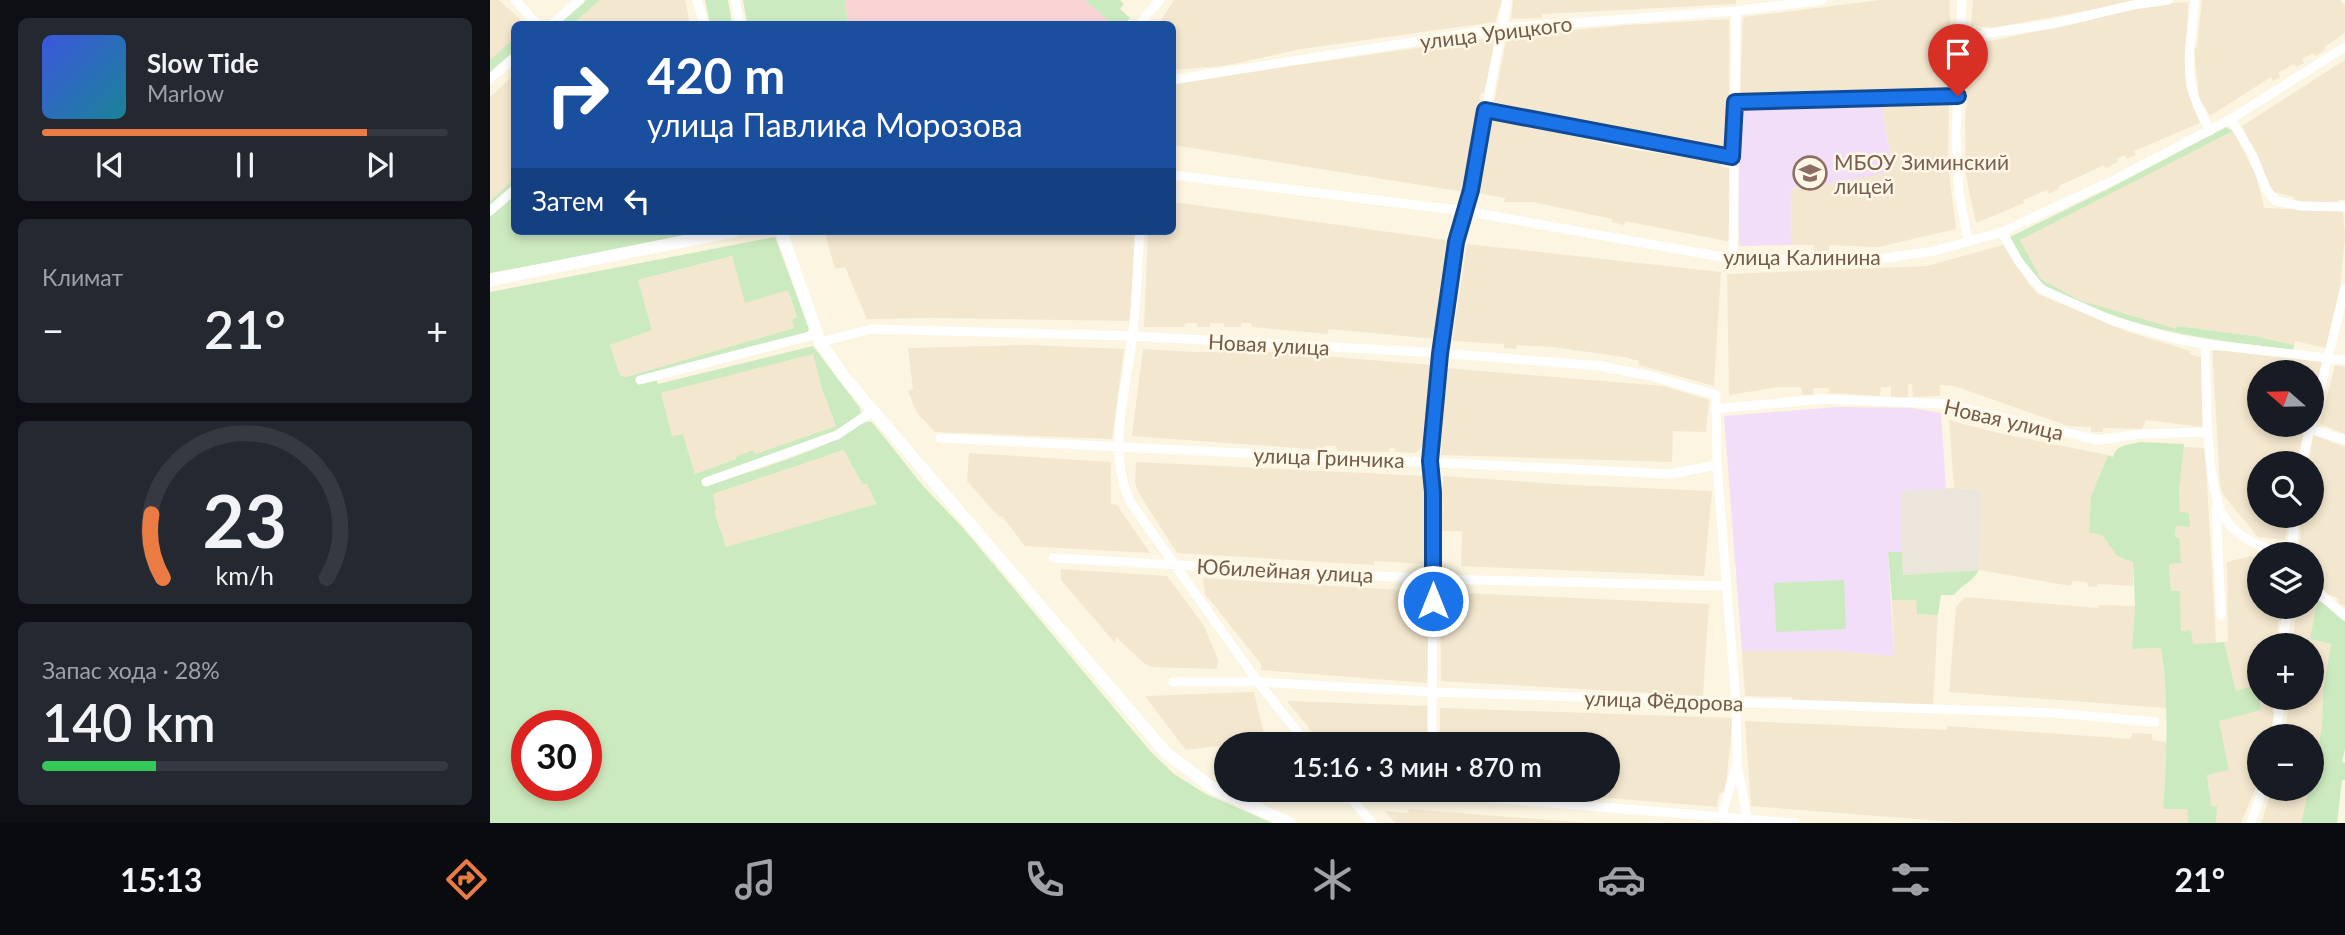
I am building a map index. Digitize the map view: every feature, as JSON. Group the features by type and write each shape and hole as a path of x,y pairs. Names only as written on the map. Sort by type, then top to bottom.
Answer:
{"street":[{"path":"515,0 534,21"},
{"path":"556,21 580,0"},
{"path":"697,0 703,21"},
{"path":"736,0 740,21"},
{"path":"1143,21 1160,0"},
{"path":"1432,732 1434,579 1430,461 1440,354 1456,242 1465,211 1507,0"},
{"name":"улица Урицкого","path":"1176,79 1502,28 1822,0"},
{"path":"1962,0 1956,135 1959,192 1968,241"},
{"path":"1962,37 2052,24 2133,5 2168,0"},
{"path":"2195,0 2191,82 2195,99 2210,131"},
{"path":"1733,259 1732,157 1740,7"},
{"name":"улица Калинина","path":"1176,175 1465,211 1733,259 1879,259 1934,251 2002,232 2114,180 2210,131 2345,47"},
{"path":"490,79 511,61"},
{"path":"1735,102 1958,96"},
{"path":"1485,110 1732,157"},
{"path":"2231,119 2252,154 2271,197 2281,203 2301,206 2345,207"},
{"path":"490,211 511,193"},
{"path":"2002,232 2019,262 2041,289 2113,321 2172,338 2205,344 2345,360"},
{"path":"490,280 715,235"},
{"path":"782,235 818,338 873,411 1166,753 1213,788 1289,823"},
{"path":"1140,235 1133,336 1118,448 1124,489 1173,563 1258,682 1298,732"},
{"path":"2324,378 2345,289"},
{"name":"Новая улица","path":"640,380 818,338 871,329 1133,336 1600,366 1651,376 1716,395 1715,409 1822,399 1944,404 2098,440 2140,434 2208,432"},
{"path":"2205,344 2208,432 2216,499 2221,615"},
{"path":"1715,409 1736,703 1737,764 1748,822"},
{"path":"706,482 836,435 873,411"},
{"path":"2324,431 2345,440"},
{"name":"улица Гринчика","path":"940,438 1669,474 1717,466"},
{"path":"2216,499 2225,520 2255,542"},
{"name":"Юбилейная улица","path":"1053,558 1434,579 1727,586"},
{"path":"2324,598 2345,616"},
{"name":"улица Фёдорова","path":"1173,682 1258,682 1432,692 2055,713 2155,722"},
{"path":"1721,818 1737,764"},
{"path":"2251,823 2259,801"},
{"path":"1354,802 1372,823"},
{"path":"1550,802 1748,822 1794,823"}],"shaded area":[{"path":"490,0 499,0 522,21 511,21 511,41 490,60"},
{"path":"600,0 685,0 689,21 576,21"},
{"path":"845,0 1084,0 1110,21 848,21"},
{"path":"1174,0 1502,0 1495,22 1301,49 1224,66 1176,70 1176,21 1161,21"},
{"path":"1513,0 1736,0 1736,4 1542,14 1542,18 1511,19"},
{"path":"1880,0 1950,0 1950,87 1868,94 1740,97 1743,17"},
{"path":"1973,0 2145,0 1992,28 1971,25"},
{"path":"2202,0 2340,0 2345,6 2345,33 2316,56 2313,53 2302,59 2304,63 2296,67 2294,64 2278,73 2280,77 2273,81 2271,77 2210,116 2199,98 2194,48 2197,47"},
{"path":"2188,2 2186,86 2200,123 2134,151 2135,155 2127,159 2125,155 2106,168 2104,165 2059,186 2059,189 2049,194 2047,190 1976,223 1966,176 1965,125 1970,45 2073,24 2152,4"},
{"path":"1729,19 1729,151 1494,102 1507,36"},
{"path":"1494,39 1484,93 1481,93 1480,100 1483,100 1481,109 1478,109 1476,135 1464,192 1176,145 1176,82"},
{"path":"2345,60 2345,200 2338,200 2338,203 2294,202 2294,197 2273,192 2242,126"},
{"path":"511,78 511,182 490,201 490,97"},
{"path":"1949,101 1948,167 1956,229 1878,247 1829,245 1829,251 1814,251 1814,245 1792,245 1791,188 1838,183 1893,170 1881,102"},
{"name":"МБОУ Зиминский лицей","path":"1881,102 1893,171 1837,183 1791,188 1792,245 1739,246 1738,113 1746,105"},
{"path":"1493,118 1624,148 1721,163 1721,167 1729,168 1731,242 1625,221 1624,225 1612,222 1612,219 1533,202 1504,202 1505,198 1477,193"},
{"path":"2233,131 2256,175 2264,208 2343,211 2345,237 2341,282 2326,348 2295,341 2294,345 2254,336 2177,326 2176,330 2079,300 2041,279 2019,239"},
{"path":"1176,202 1446,240 1435,339 1329,329 1327,334 1252,327 1251,323 1241,323 1241,327 1224,327 1224,323 1210,323 1210,327 1197,327 1197,323 1185,323 1184,327 1144,327 1148,235 1176,235"},
{"path":"825,235 1135,235 1130,321 867,319 845,267 835,269"},
{"path":"1467,244 1721,272 1714,386 1639,365 1639,361 1624,357 1553,347 1517,345 1516,349 1504,348 1504,344 1452,341"},
{"path":"2003,245 2038,294 2126,331 2190,351 2190,354 2203,358 2202,427 2146,420 2142,429 2103,428 2103,432 2091,432 2091,427 2068,426 1954,386 1940,385 1940,396 1913,397 1912,384 1908,384 1908,397 1891,397 1891,387 1881,387 1880,396 1829,393 1829,388 1814,388 1813,395 1802,395 1801,387 1778,387 1729,395 1727,274 1927,266"},
{"path":"733,256 788,290 797,318 794,328 626,377 620,375 610,345 652,330 638,280"},
{"path":"1031,345 1124,349 1112,439 935,432 917,413 908,391 913,389 908,348"},
{"path":"2212,346 2308,360 2247,360 2247,438 2302,438 2300,451 2247,451 2247,524 2224,496 2220,486"},
{"path":"1143,349 1272,352 1432,365 1430,426 1425,443 1416,453 1395,452 1395,448 1390,448 1389,452 1337,451 1336,446 1324,446 1324,450 1132,436"},
{"path":"813,353 822,389 836,426 754,454 753,451 695,474 683,434 672,437 661,393"},
{"path":"2335,365 2345,367 2345,434 2324,426 2324,408"},
{"path":"1446,368 1663,386 1709,400 1706,432 1673,431 1672,462 1441,455"},
{"path":"1838,407 1912,408 1941,413 1946,489 1901,491 1902,552 1888,553 1894,656 1834,651 1742,651 1724,416"},
{"path":"1949,420 2108,455 2091,496 2089,533 2102,535 2117,556 2133,562 2133,586 2098,584 2097,587 2088,586 2087,582 2072,581 2071,586 1979,570 1982,490 1954,488"},
{"path":"2313,438 2321,438 2345,447 2345,606 2324,590 2324,542 2299,542 2301,528 2324,528 2324,451 2311,451"},
{"path":"2183,447 2205,448 2216,642 2193,645 2181,631 2180,592 2171,591 2169,564 2180,563 2175,538 2176,526 2189,527 2180,513"},
{"path":"845,450 862,484 867,484 876,504 726,547 714,511 712,494"},
{"path":"969,453 1111,462 1111,504 1117,505 1150,553 1025,546 1002,516 999,517 967,481"},
{"path":"1136,462 1427,476 1425,564 1374,561 1374,565 1177,553 1138,492 1135,482"},
{"path":"1443,476 1712,491 1704,576 1461,566 1462,531 1442,531"},
{"path":"1954,488 1982,490 1979,570 1902,575 1900,491"},
{"path":"2251,528 2287,528 2285,540 2258,537"},
{"path":"2247,557 2247,619 2283,620 2278,621 2278,633 2247,633 2247,688 2236,691 2224,642 2228,641 2227,562"},
{"path":"1061,569 1167,576 1204,626 1218,660 1217,669 1153,667 1145,664 1116,637 1115,643 1061,580"},
{"path":"1203,578 1432,592 1427,683 1261,670 1261,664 1205,594"},
{"path":"1440,592 1709,604 1703,696 1441,681"},
{"path":"1965,597 2098,608 2099,605 2135,606 2132,649 2161,648 2167,708 1949,692 1956,607"},
{"path":"1892,600 1917,600 1917,614 1938,615 1933,705 1745,696 1742,651 1834,651 1894,656"},
{"path":"2295,619 2314,619 2311,633 2294,633"},
{"path":"2324,642 2331,644 2324,685"},
{"path":"1254,692 1264,732 1214,732 1214,746 1186,750 1145,696"},
{"path":"1287,701 1428,706 1429,732 1312,732"},
{"path":"1440,708 1733,718 1725,792 1719,793 1717,807 1620,799 1620,732 1440,732"},
{"path":"2261,710 2273,710 2275,713 2274,724 2247,724 2247,801 2250,801 2241,823 2216,823 2216,806 2211,807 2207,775 2228,770 2218,721"},
{"path":"2288,710 2322,710 2322,724 2286,724"},
{"path":"1745,721 1947,730 1947,726 2131,739 2132,733 2152,734 2152,740 2167,742 2163,809 2187,809 2188,823 1967,823 1751,806"},
{"path":"2268,801 2306,801 2301,823 2261,823"},
{"path":"1409,809 1587,823 1395,823 1385,811 1408,813"}],"green space":[{"path":"586,0 600,0 576,21 561,21"},
{"path":"705,0 728,0 732,21 709,21"},
{"path":"743,0 845,0 848,21 746,21"},
{"path":"1084,0 1120,0 1124,4 1120,9 1130,18 1128,21 1109,21"},
{"path":"511,41 511,54 490,72 490,60"},
{"path":"2226,127 2233,131 2020,240 2041,279 2079,300 2176,329 2177,326 2254,336 2294,345 2293,350 2211,339 2130,321 2058,293 2031,273 2010,237"},
{"path":"511,182 511,235 694,235 490,273 490,201"},
{"path":"775,237 809,328 807,333 655,377 658,384 813,346 861,413 833,434 702,481 704,486 798,455 828,443 861,424 872,422 923,486 963,528 1150,751 1174,774 1214,798 1214,802 1224,802 1272,823 490,823 490,292","holes":["732,256 745,303 788,290 797,317 792,320 794,328 626,377 620,375 610,345 652,330 638,280","813,354 836,426 755,454 753,450 695,474 683,434 672,436 661,393","844,450 862,484 867,484 876,504 726,547 714,511 713,494"]},
{"path":"2140,442 2184,444 2179,490 2180,512 2189,513 2190,527 2176,526 2175,537 2179,538 2181,563 2169,564 2171,591 2180,591 2181,631 2191,630 2193,644 2224,642 2236,691 2247,688 2247,710 2261,710 2219,721 2229,770 2207,775 2211,806 2217,806 2216,823 2188,823 2187,809 2163,809 2166,728 2161,648 2132,649 2135,606 2133,562 2117,556 2102,535 2089,533 2091,496 2108,455 2113,457 2120,447"},
{"path":"1888,552 1902,552 1903,575 1979,570 1954,595 1941,595 1938,615 1917,614 1916,600 1892,600"},
{"path":"1844,580 1846,629 1776,632 1774,583"},
{"path":"2324,604 2345,621 2345,749 2342,762 2345,763 2345,780 2342,780 2337,823 2301,823 2306,801 2324,801 2322,710 2331,644 2324,642 2324,633 2311,633 2314,619 2324,619"}],"place":[{"name":"МБОУ Зиминский лицей","path":"1810,173"}],"route":[{"path":"1433,601 1433,492 1430,461 1440,354 1456,242 1471,190 1485,110 1732,157 1735,102 1958,96"}]}
